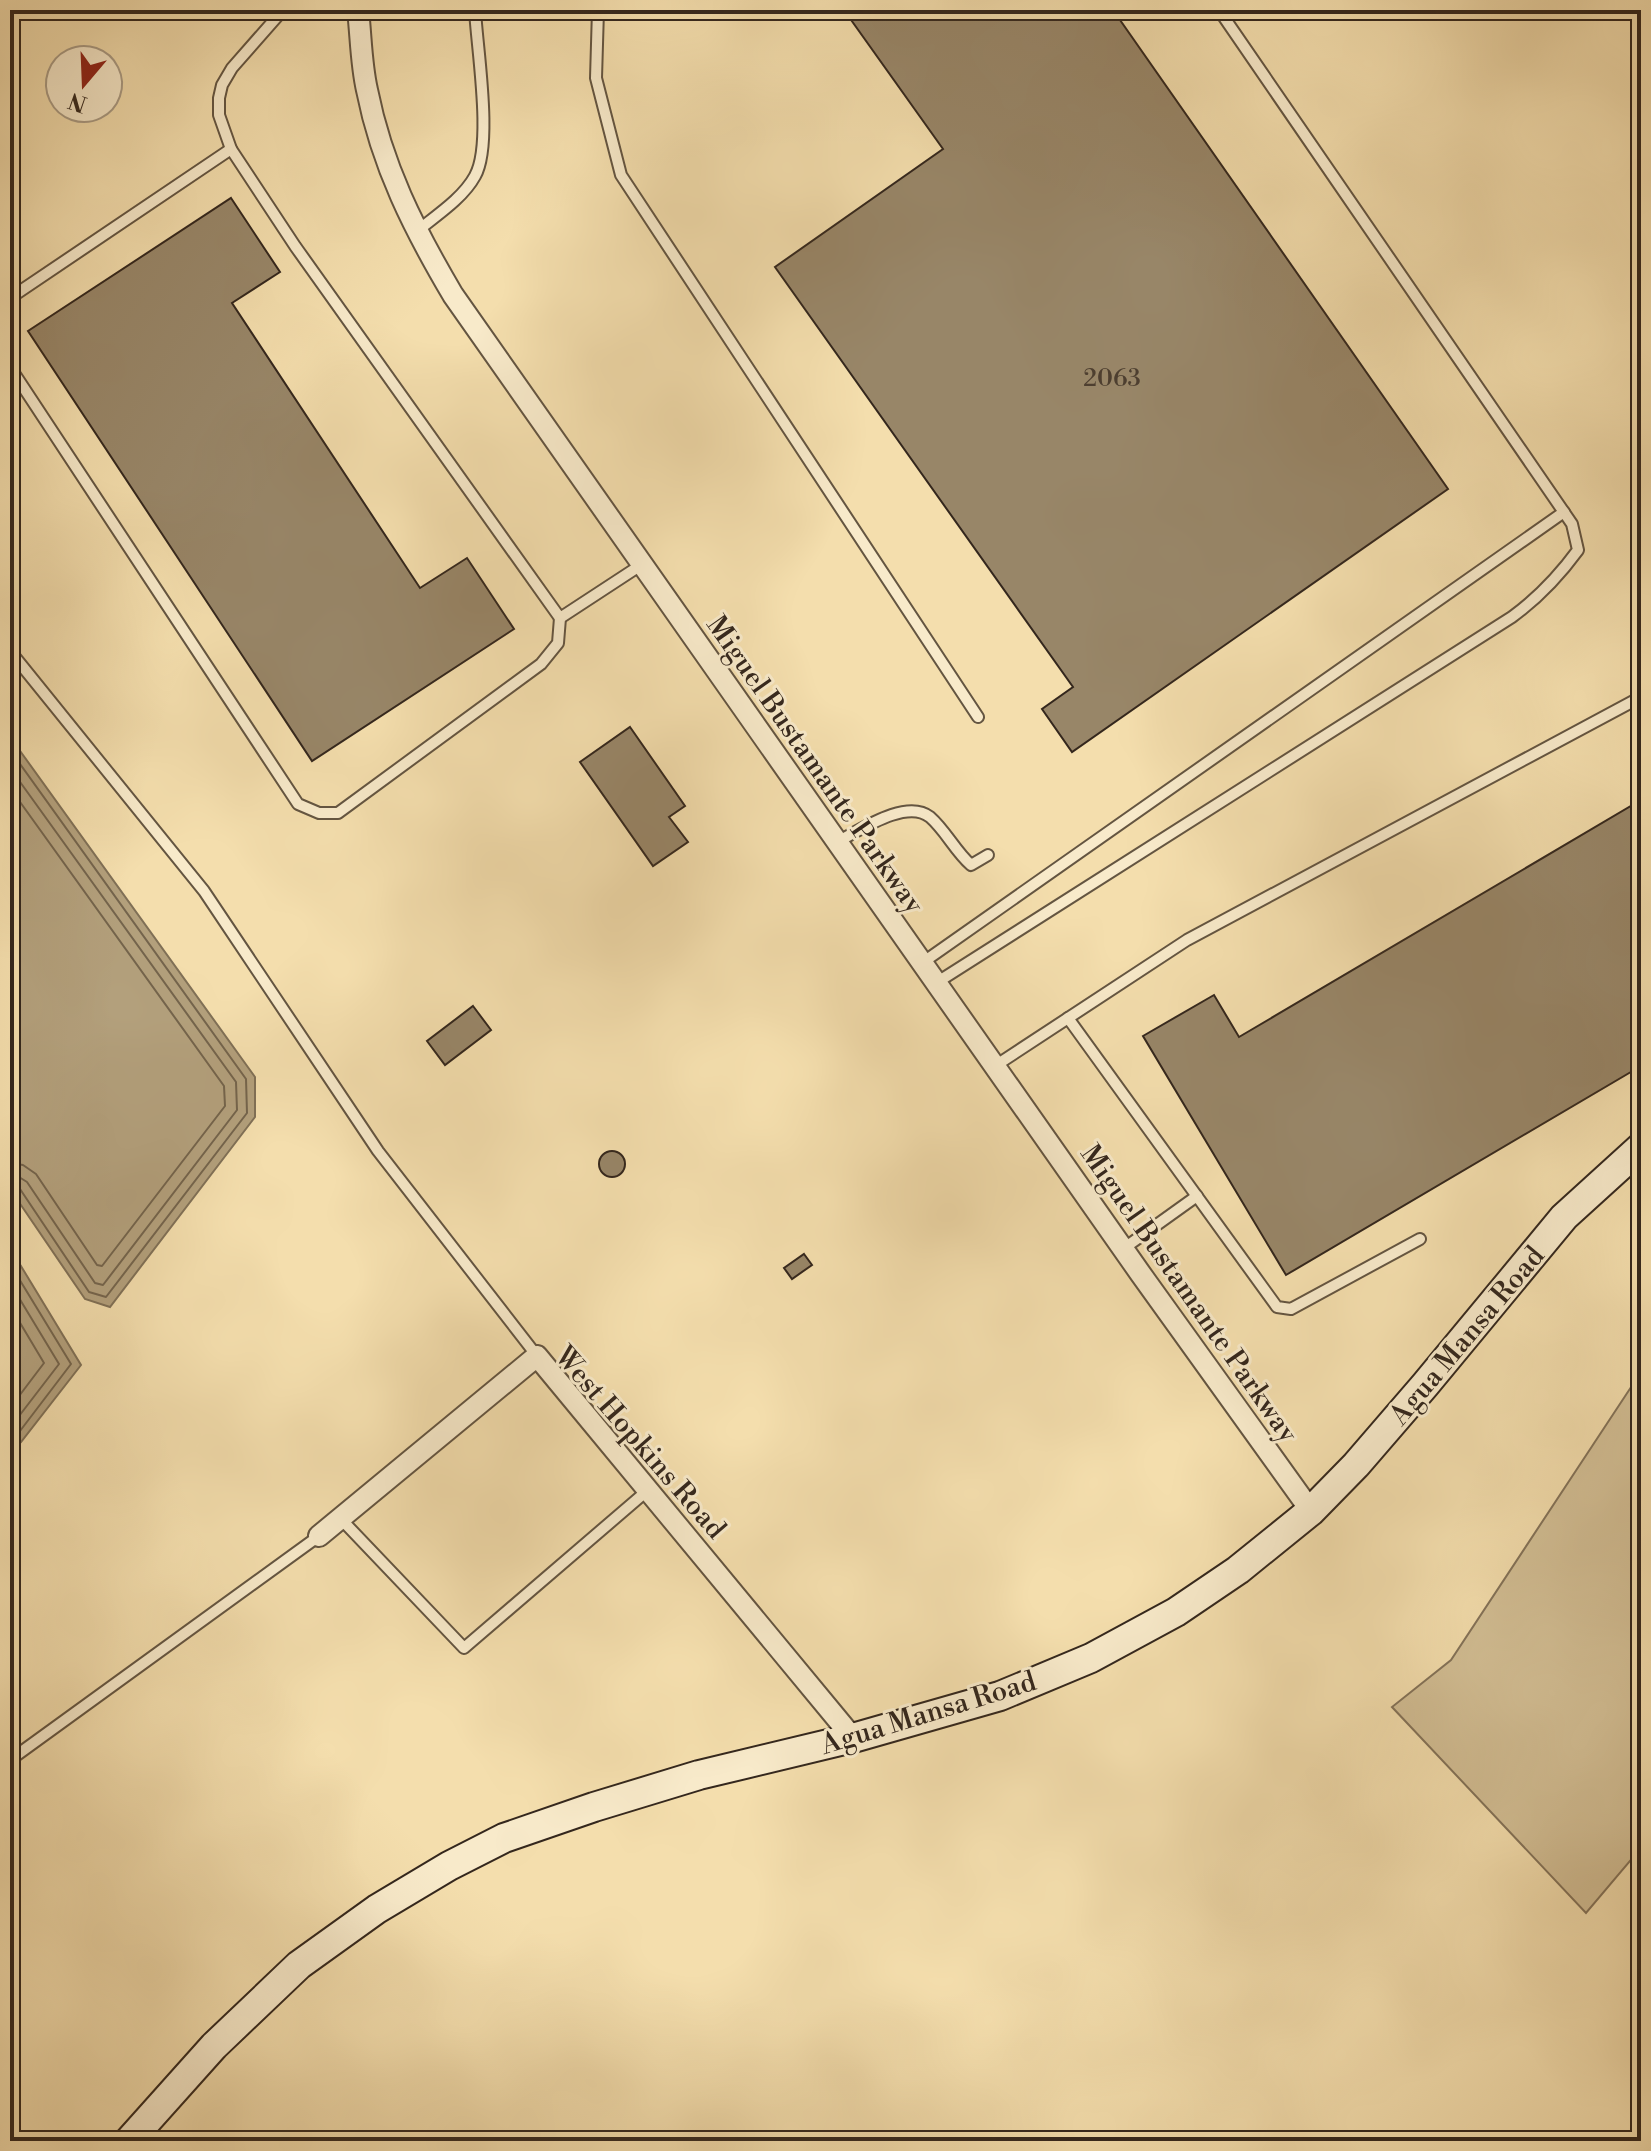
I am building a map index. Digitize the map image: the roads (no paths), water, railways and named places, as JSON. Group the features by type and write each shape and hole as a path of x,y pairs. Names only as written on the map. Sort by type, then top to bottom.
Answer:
{"main road":[{"name":"Agua Mansa Road","path":"129,2141 214,2046 299,1965 389,1901 504,1838 699,1775 853,1738 1000,1696 1091,1658 1176,1612 1238,1570 1311,1511 1415,1397 1564,1217 1641,1147"}],"street":[{"name":"Miguel Bustamante Parkway","path":"358,10 366,89 388,167 416,233 461,308 1311,1511"},
{"name":"West Hopkins Road","path":"319,1536 537,1356 853,1738"}],"lane":[{"path":"10,367 298,804 319,813 338,813 541,664 558,643 560,618 295,246 231,149 219,115 222,85 232,68 283,10"},
{"path":"416,233 453,202 475,176 480,161 484,136 475,10"},
{"path":"598,10 596,78 621,175 978,717"},
{"path":"936,983 1499,626 1534,601 1578,550 1572,524 1219,10"},
{"path":"10,298 231,149"},
{"path":"922,963 1564,512"},
{"path":"560,618 641,565"},
{"path":"10,651 204,891 378,1151 537,1356"},
{"path":"995,1066 1187,940 1641,697"},
{"path":"837,842 889,816 913,810 928,815 971,865 988,855"},
{"path":"1068,1018 1277,1307 1291,1309 1420,1239"},
{"path":"1123,1249 1197,1196"},
{"path":"340,1518 464,1648 648,1490"},
{"path":"10,1760 319,1536"}],"water":[{"path":"10,737 255,1077 255,1117 110,1307 85,1299 10,1189"},
{"path":"10,1248 81,1365 21,1442 10,1438"},
{"path":"10,1862 19,1954 10,2009"}]}
